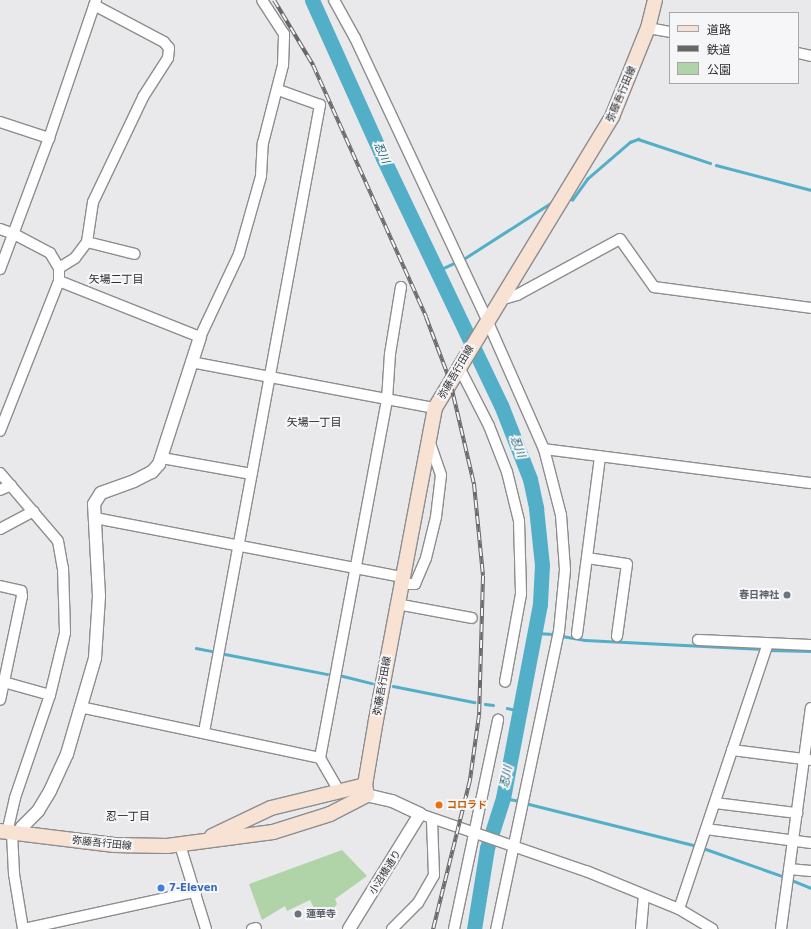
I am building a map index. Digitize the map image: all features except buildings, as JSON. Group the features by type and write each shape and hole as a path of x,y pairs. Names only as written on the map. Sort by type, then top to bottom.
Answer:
{"main road":[{"name":"弥藤吾行田線","path":"10,833 139,847 180,845 204,840 273,832 330,814 366,790 401,580 435,408 460,364 573,184 612,117 648,28 655,0"},
{"name":"弥藤吾行田線","path":"204,840 262,811 339,791 366,790"}],"street":[{"path":"10,833 22,827 38,811 50,791 67,754 95,658 98,629 94,504 101,493 119,488 152,472 162,458 200,337 240,254 250,210 261,176 263,143 278,90 283,65 284,34 262,0"},
{"path":"334,0 355,38 544,449 560,515 565,586 560,631 496,929"},
{"path":"0,269 49,138 95,3 164,42 169,48 168,58 143,97 93,202 87,242 75,258 59,268"},
{"path":"648,28 669,32"},
{"path":"799,53 811,56"},
{"path":"204,732 320,105 278,90"},
{"path":"0,122 49,138"},
{"path":"0,229 14,234 50,253 59,268 59,281 0,431"},
{"path":"500,300 517,295 620,239 654,287 811,308"},
{"path":"87,242 135,254"},
{"path":"59,281 200,337"},
{"path":"339,791 320,758 387,400 390,354 401,287"},
{"path":"191,362 435,408"},
{"path":"460,364 489,426 507,472 519,521 521,594 506,682"},
{"path":"95,518 356,568 416,584 426,558 436,517 441,475 429,440"},
{"path":"544,449 811,483"},
{"path":"577,634 600,456"},
{"path":"162,458 252,474"},
{"path":"0,473 34,511 58,541 63,568 65,633 50,695 15,798 10,833 14,874 24,929 193,892"},
{"path":"0,490 11,485"},
{"path":"0,529 34,511"},
{"path":"587,558 627,564 617,636"},
{"path":"0,586 21,592 22,596 2,682 0,700"},
{"path":"397,604 472,618"},
{"path":"698,640 811,645"},
{"path":"679,909 768,643"},
{"path":"2,682 50,695"},
{"path":"80,707 204,732 320,758"},
{"path":"781,929 797,813 808,759 811,708"},
{"path":"454,929 498,720"},
{"path":"732,750 808,759"},
{"path":"366,790 432,820 586,871 644,896 679,909 712,929"},
{"path":"715,803 797,813"},
{"name":"小沼橋通り","path":"349,929 420,814"},
{"path":"392,929 415,908 434,875 432,820"},
{"path":"706,829 811,843"},
{"path":"180,845 193,892 206,929"},
{"path":"789,868 811,871"},
{"path":"641,929 644,896"}],"green space":[{"path":"342,850 367,876 335,899 337,904 334,908 318,917 310,900 287,911 285,906 262,920 249,884"}],"waterway":[{"name":"忍川","path":"312,0 383,158 501,405 530,479 536,508 542,565 540,604 503,798 487,848 474,929"},
{"path":"568,200 572,200 587,179 630,142 638,139 710,163"},
{"path":"716,165 811,190"},
{"path":"462,260 554,201"},
{"path":"437,271 452,264"},
{"path":"536,633 553,634"},
{"path":"562,636 585,640 763,649"},
{"path":"196,648 212,651"},
{"path":"768,650 811,651"},
{"path":"225,654 327,674"},
{"path":"339,675 372,683"},
{"path":"393,686 474,702"},
{"path":"485,704 493,705"},
{"path":"507,708 521,711"},
{"path":"503,798 520,801"},
{"path":"525,803 698,846"},
{"path":"703,848 785,877"},
{"path":"789,879 811,888"}],"railway":[{"path":"274,0 313,65 426,317 450,381 474,484 483,576 479,715 470,780 433,929"}],"place":[{"name":"春日神社","path":"787,595"},
{"name":"コロラド","path":"439,805"},
{"name":"7-Eleven","path":"161,888"},
{"name":"蓮華寺","path":"298,914"}],"district":[{"name":"矢場二丁目","path":"116,280"},
{"name":"矢場一丁目","path":"314,423"},
{"name":"忍一丁目","path":"128,817"}]}
